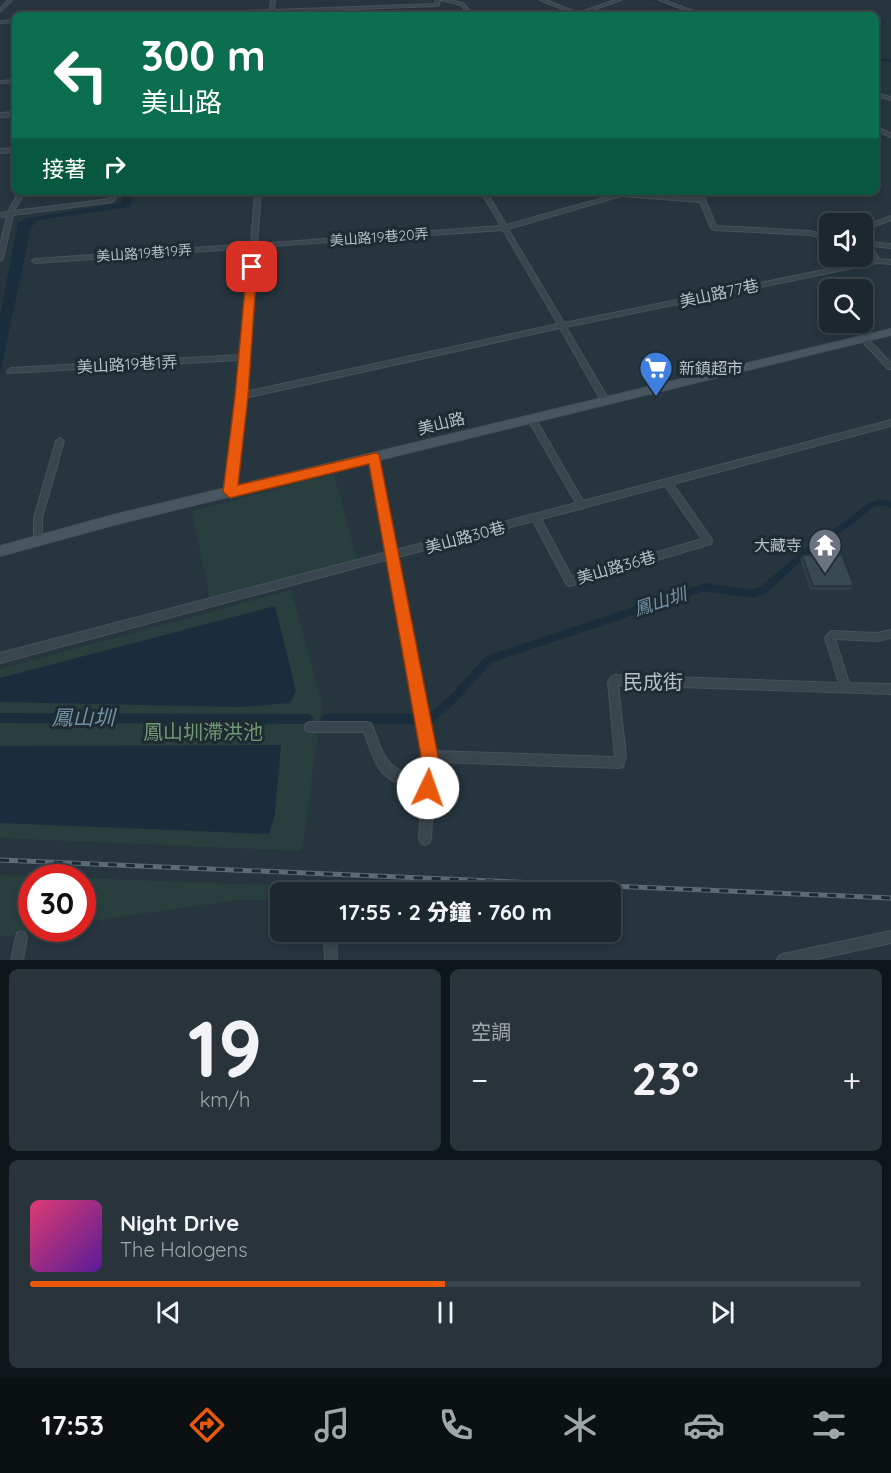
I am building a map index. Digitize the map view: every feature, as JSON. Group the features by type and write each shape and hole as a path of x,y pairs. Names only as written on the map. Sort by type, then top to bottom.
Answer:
{"street":[{"path":"0,11 10,0"},
{"path":"293,12 437,5 438,0"},
{"path":"442,0 462,4 467,10"},
{"path":"542,0 574,12"},
{"path":"585,12 618,0"},
{"path":"660,0 694,12"},
{"path":"0,259 10,214 20,195"},
{"path":"0,215 112,200 113,195"},
{"path":"230,492 242,396 258,195"},
{"path":"486,195 605,400"},
{"path":"504,228 621,195 703,200"},
{"path":"700,195 714,228 810,232 819,235"},
{"path":"873,225 891,218"},
{"name":"美山路19巷20弄","path":"254,245 504,228"},
{"name":"美山路19巷19弄","path":"35,261 254,245"},
{"path":"873,245 891,246"},
{"path":"873,255 877,261"},
{"name":"美山路77巷","path":"242,396 561,326 877,261 891,262"},
{"name":"美山路","path":"0,551 117,519 891,332"},
{"path":"863,338 891,367"},
{"name":"美山路19巷1弄","path":"11,371 244,357"},
{"path":"531,418 582,506"},
{"path":"536,518 891,423"},
{"path":"38,541 38,518 60,441"},
{"path":"375,458 430,756 425,839"},
{"name":"美山路36巷","path":"536,518 570,582 708,541 668,483"},
{"name":"美山路30巷","path":"0,658 536,518"},
{"path":"846,688 830,638 833,635 877,637 891,634"},
{"name":"民成街","path":"430,756 619,763 621,756 613,682 615,680 891,689"},
{"path":"310,727 367,727 382,766 391,775 428,788"},
{"path":"783,960 891,937"},
{"path":"17,960 20,942"},
{"path":"330,942 331,960"}],"green space":[{"path":"334,474 357,560 210,599 192,511"},
{"name":"鳳山圳滯洪池","path":"291,590 322,703 302,851 0,838 0,669"},
{"path":"0,875 18,876 18,934 0,936"},
{"path":"96,878 270,885 270,900 239,900 96,920"}],"water":[{"path":"123,195 133,195 130,207 38,220 31,227 0,374 0,316 18,223 27,218 121,203"},
{"path":"275,606 296,691 290,703 240,707 0,702 0,678"},
{"path":"281,745 275,814 269,834 0,823 0,746"}],"building":[{"name":"大藏寺","path":"802,555 842,555 854,586 813,586"}],"waterway":[{"path":"654,0 690,12"},
{"path":"879,59 891,61"},
{"name":"鳳山圳","path":"430,719 452,700 489,659 705,587 751,594 762,591 806,552 871,505 883,502 891,505"},
{"name":"鳳山圳","path":"0,718 309,719"},
{"name":"鳳山圳","path":"326,719 414,719"}],"railway":[{"path":"0,860 891,898"}],"place":[{"name":"新鎮超市","path":"656,397"},
{"name":"大藏寺","path":"825,574"}],"route":[{"path":"252,267 242,396 230,492 375,458 430,756 428,788"}]}
